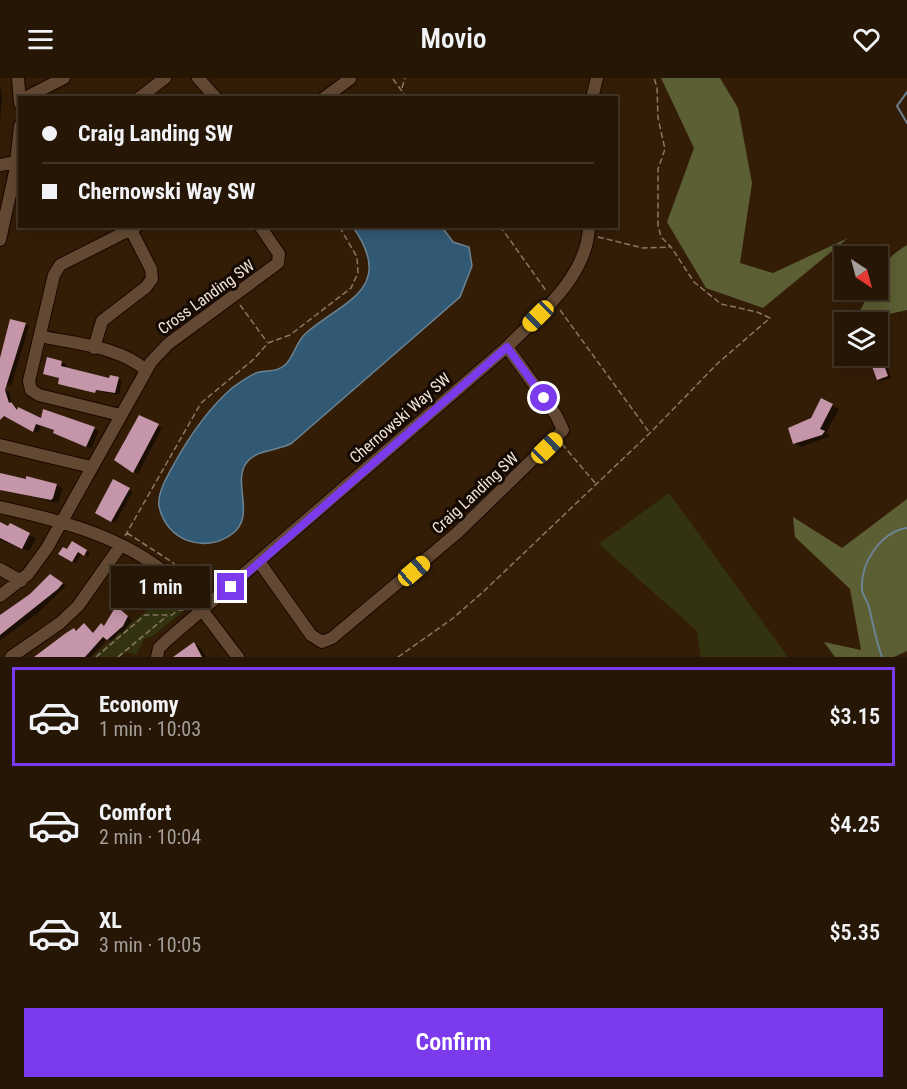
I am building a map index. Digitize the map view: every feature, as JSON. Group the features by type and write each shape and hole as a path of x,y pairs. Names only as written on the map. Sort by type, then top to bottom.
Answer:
{"street":[{"path":"18,78 19,96"},
{"path":"29,96 64,78"},
{"path":"142,96 165,78"},
{"path":"198,78 214,96"},
{"path":"592,96 597,78"},
{"path":"327,96 350,79"},
{"path":"0,165 18,161 0,240"},
{"path":"94,348 102,321 146,287 152,279 151,269 134,228 60,265 54,275 29,381 31,390 39,395 120,415"},
{"name":"Cross Landing SW","path":"0,596 21,581 37,563 146,370 168,344 275,267 280,259 277,250 261,228"},
{"name":"Chernowski Way SW","path":"157,657 162,645 199,607 260,563 507,347 554,301 576,270 589,230"},
{"path":"40,336 127,356 146,370"},
{"path":"507,347 561,423 562,430 556,438"},
{"name":"Craig Landing SW","path":"260,563 311,635 317,641 327,641 458,533 556,438"},
{"path":"0,445 91,467"},
{"path":"0,507 62,521 121,545 157,567 199,607 238,657"},
{"path":"11,657 60,623 78,606 121,545"},
{"path":"0,569 21,581"}],"path":[{"path":"393,78 406,96"},
{"path":"401,90 405,78"},
{"path":"398,657 462,611 650,433 718,363 770,318 758,312 721,304 694,282 671,247 661,237 658,225 658,169 665,149 658,118 657,87 654,78"},
{"path":"121,545 195,410 216,388 254,359 268,343 290,335 351,288 358,273 357,257 340,228"},
{"path":"501,228 650,433"},
{"path":"589,230 643,248 671,247"},
{"path":"234,298 268,343"},
{"path":"556,438 596,485"},
{"path":"96,657 146,615 172,615 178,610 199,607"},
{"path":"117,657 168,615"}],"shaded area":[{"path":"669,493 788,657 701,657 697,631 599,544"},
{"path":"166,594 182,608 181,613 154,635 144,639 136,655 127,652 120,657 92,657"}],"green space":[{"path":"661,78 720,78 738,108 752,183 740,263 773,273 848,238 838,246 834,246 834,250 763,308 706,288 667,222 694,148"},
{"path":"907,245 907,310 888,314 888,312 859,312 866,300 888,300 888,260"},
{"path":"907,499 907,651 894,657 835,657 824,642 861,650 850,589 795,537 793,517 842,548"}],"water":[{"path":"354,228 443,228 453,242 469,247 472,266 460,297 292,443 262,452 247,462 241,479 243,518 239,527 232,534 210,543 188,541 178,536 163,518 159,501 164,484 180,453 207,414 223,396 256,373 276,370 285,365 305,334 359,292 367,280 369,266 365,248"}],"building":[{"path":"10,319 26,323 5,390 9,403 11,402 17,410 18,407 41,418 43,409 95,427 86,447 53,433 54,430 36,424 33,432 4,416 0,420 0,358"},
{"path":"47,357 62,361 61,366 109,378 110,375 119,377 115,393 96,390 95,393 58,384 59,378 43,374"},
{"path":"872,366 884,366 888,376 877,380"},
{"path":"821,398 833,404 820,429 825,431 822,435 793,444 788,428 811,418"},
{"path":"139,415 159,424 133,473 114,460"},
{"path":"0,473 26,479 26,476 57,484 53,498 51,500 0,490"},
{"path":"113,479 130,488 111,522 95,513"},
{"path":"0,522 8,526 10,523 30,533 22,549 0,538"},
{"path":"72,541 87,550 84,556 78,552 72,562 58,554 63,547 67,549"},
{"path":"50,574 63,583 0,635 0,615 30,594"},
{"path":"146,582 155,589 142,605 133,598"},
{"path":"116,606 128,616 123,626 107,640 103,637 85,657 34,657 74,628 76,631 84,623 93,633 101,623 104,626"},
{"path":"194,642 202,657 173,657"}],"waterway":[{"path":"907,92 897,106 907,123"},
{"path":"882,657 862,590 862,580 868,560 880,543 888,536 907,528"}],"route":[{"path":"231,587 507,347 544,398"}]}
